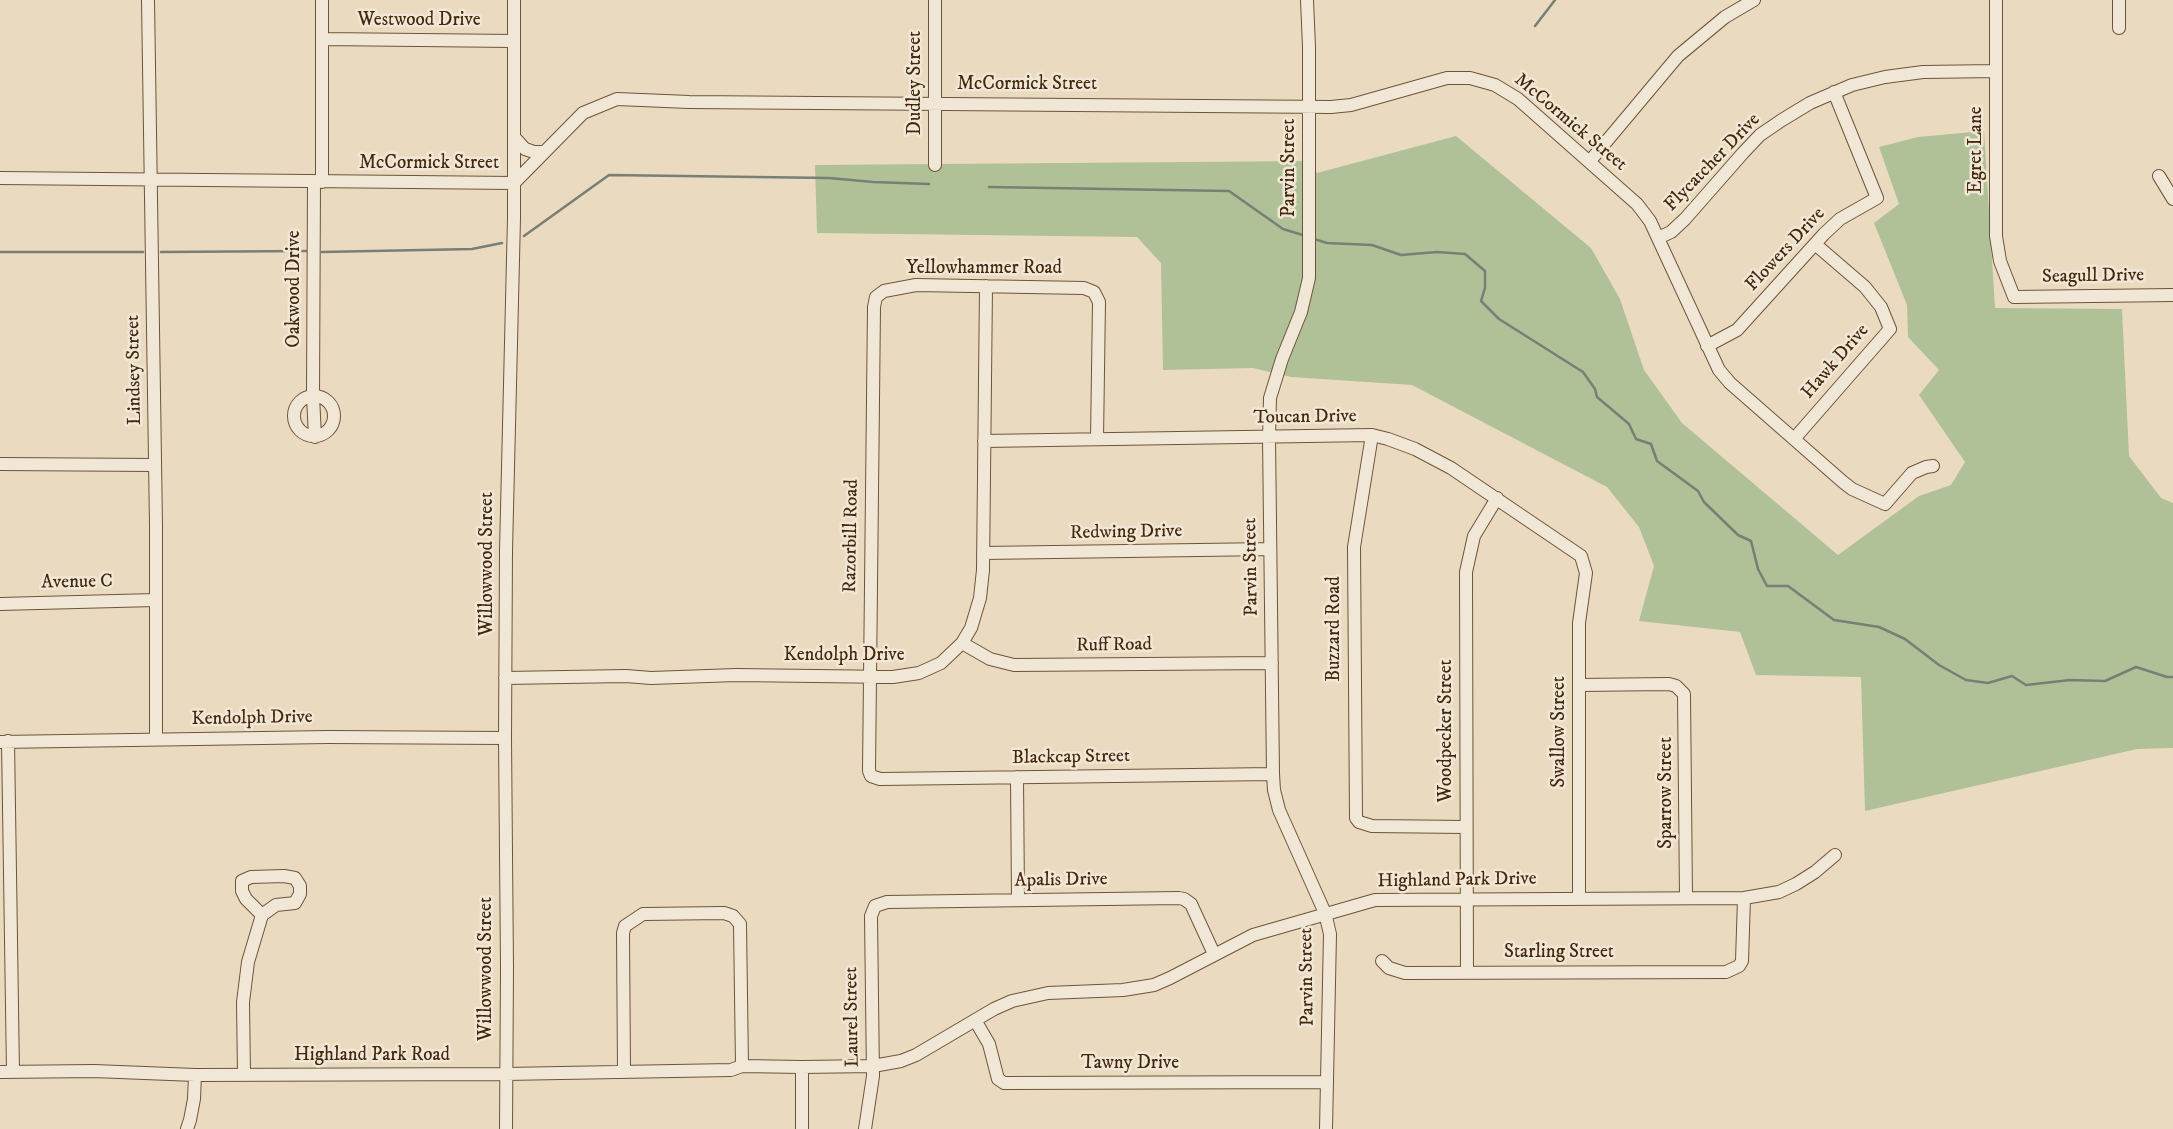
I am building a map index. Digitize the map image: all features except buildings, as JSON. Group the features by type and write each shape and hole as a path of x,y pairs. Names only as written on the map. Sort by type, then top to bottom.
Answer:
{"street":[{"name":"Lindsey Street","path":"148,0 156,600 156,739"},
{"name":"Oakwood Drive","path":"315,437 313,396 323,39 322,0"},
{"name":"Willowwood Street","path":"506,1129 505,678 507,455 514,183 514,0"},
{"name":"Dudley Street","path":"935,0 935,165"},
{"name":"Parvin Street","path":"1307,0 1309,278 1301,312 1282,359 1270,398 1273,774 1274,790 1279,810 1325,913 1330,934 1326,1129"},
{"path":"1590,161 1678,56 1725,18 1754,0"},
{"name":"Egret Lane","path":"1996,0 1996,236 2000,261 2014,297"},
{"path":"2118,0 2119,28"},
{"name":"Westwood Drive","path":"323,39 514,40"},
{"name":"Flycatcher Drive","path":"1658,238 1671,232 1685,219 1760,135 1795,111 1834,92 1869,80 1934,71 1996,71"},
{"name":"McCormick Street","path":"0,178 514,183 583,113 617,99 1351,105 1448,78 1476,79 1495,86 1518,99 1637,204 1650,221 1714,361 1725,378 1852,489 1884,504 1912,473 1933,466"},
{"name":"Flowers Drive","path":"1707,346 1737,330 1840,219 1877,198 1834,92"},
{"path":"514,137 525,149 534,152 544,152"},
{"path":"2159,176 2173,199"},
{"name":"Hawk Drive","path":"1794,438 1890,329 1880,307 1865,287 1815,244"},
{"name":"Yellowhammer Road","path":"876,297 884,291 916,285 1084,288 1094,292 1099,302 1098,439"},
{"name":"Kendolph Drive","path":"505,678 626,676 651,678 720,675 893,676 919,673 941,663 962,643 971,628 979,604 983,553 986,286"},
{"name":"Seagull Drive","path":"2014,297 2173,295"},
{"name":"Razorbill Road","path":"871,776 868,766 874,307 876,297"},
{"path":"313,396 324,399 329,403 334,414 331,427 315,437 303,434 298,429 293,416 299,403 313,396"},
{"name":"Toucan Drive","path":"984,440 1269,438 1347,434 1372,435 1415,449 1451,468 1581,556 1585,566"},
{"name":"Buzzard Road","path":"1372,435 1356,525 1353,569 1355,812 1360,822 1372,826 1466,827"},
{"path":"0,464 154,466"},
{"name":"Woodpecker Street","path":"1466,972 1466,572 1474,536 1497,498"},
{"name":"Redwing Drive","path":"983,553 1270,549"},
{"name":"Swallow Street","path":"1579,898 1579,623 1585,566"},
{"name":"Avenue C","path":"0,604 156,600"},
{"name":"Ruff Road","path":"962,643 990,659 1014,665 1272,663"},
{"name":"Sparrow Street","path":"1579,685 1669,684 1680,689 1685,700 1686,898"},
{"name":"Kendolph Drive","path":"4,742 156,739 505,738"},
{"path":"4,742 6,1072"},
{"name":"Blackcap Street","path":"871,776 880,779 1273,774"},
{"path":"1017,777 1018,900"},
{"name":"Highland Park Drive","path":"802,1066 888,1065 916,1055 994,1009 1029,996 1066,992 1123,990 1154,985 1253,934 1375,900 1466,898 1744,898 1779,892 1796,884 1815,872 1835,855"},
{"path":"244,1075 243,1002 248,962 262,915 276,905 295,903 300,894 300,886 295,878 284,876 251,877 242,880 242,891 246,898 262,915"},
{"name":"Starling Street","path":"1382,961 1389,968 1405,972 1726,972 1739,966 1744,953 1744,898"},
{"name":"Apalis Drive","path":"875,906 887,902 1184,899 1193,908 1214,954"},
{"name":"Laurel Street","path":"865,1129 873,1066 871,916 875,906"},
{"path":"624,1071 623,933 624,926 643,914 724,913 733,916 740,924 742,1066"},
{"name":"Tawny Drive","path":"975,1020 989,1044 998,1079 1004,1083 1327,1082"},
{"name":"Highland Park Road","path":"6,1072 94,1071 194,1075 505,1074 731,1070 742,1066 802,1066"},
{"path":"802,1066 802,1129"},
{"path":"187,1129 190,1120 194,1075"}],"green space":[{"path":"1984,131 1995,308 2122,309 2129,456 2161,498 2173,503 2173,748 2137,749 1865,811 1861,677 1756,675 1740,632 1639,621 1654,566 1639,527 1607,487 1412,385 1291,377 1253,368 1163,370 1161,263 1137,237 817,233 815,165 1311,161 1317,173 1456,136 1591,248 1620,299 1644,370 1682,423 1838,555 1919,496 1951,485 1965,462 1919,395 1939,370 1908,337 1907,305 1874,223 1899,204 1879,147 1918,137"}],"waterway":[{"path":"1535,26 1555,0"},
{"path":"524,236 609,175 829,178 929,184"},
{"path":"989,187 1229,191 1283,229 1306,236"},
{"path":"1314,239 1327,243 1372,245 1401,255 1437,252 1465,254 1485,271 1485,288 1481,301 1499,319 1583,372 1595,389 1597,397 1629,424 1636,439 1651,444 1657,461 1698,491 1704,502 1738,535 1751,541 1758,569 1767,586 1788,586 1834,620 1879,627 1905,639 1939,665 1966,680 1988,683 2012,676 2026,685 2070,680 2105,681 2136,667 2167,677 2173,677"},
{"path":"322,252 472,249 502,243"},
{"path":"161,252 306,251"},
{"path":"0,252 143,252"}]}
